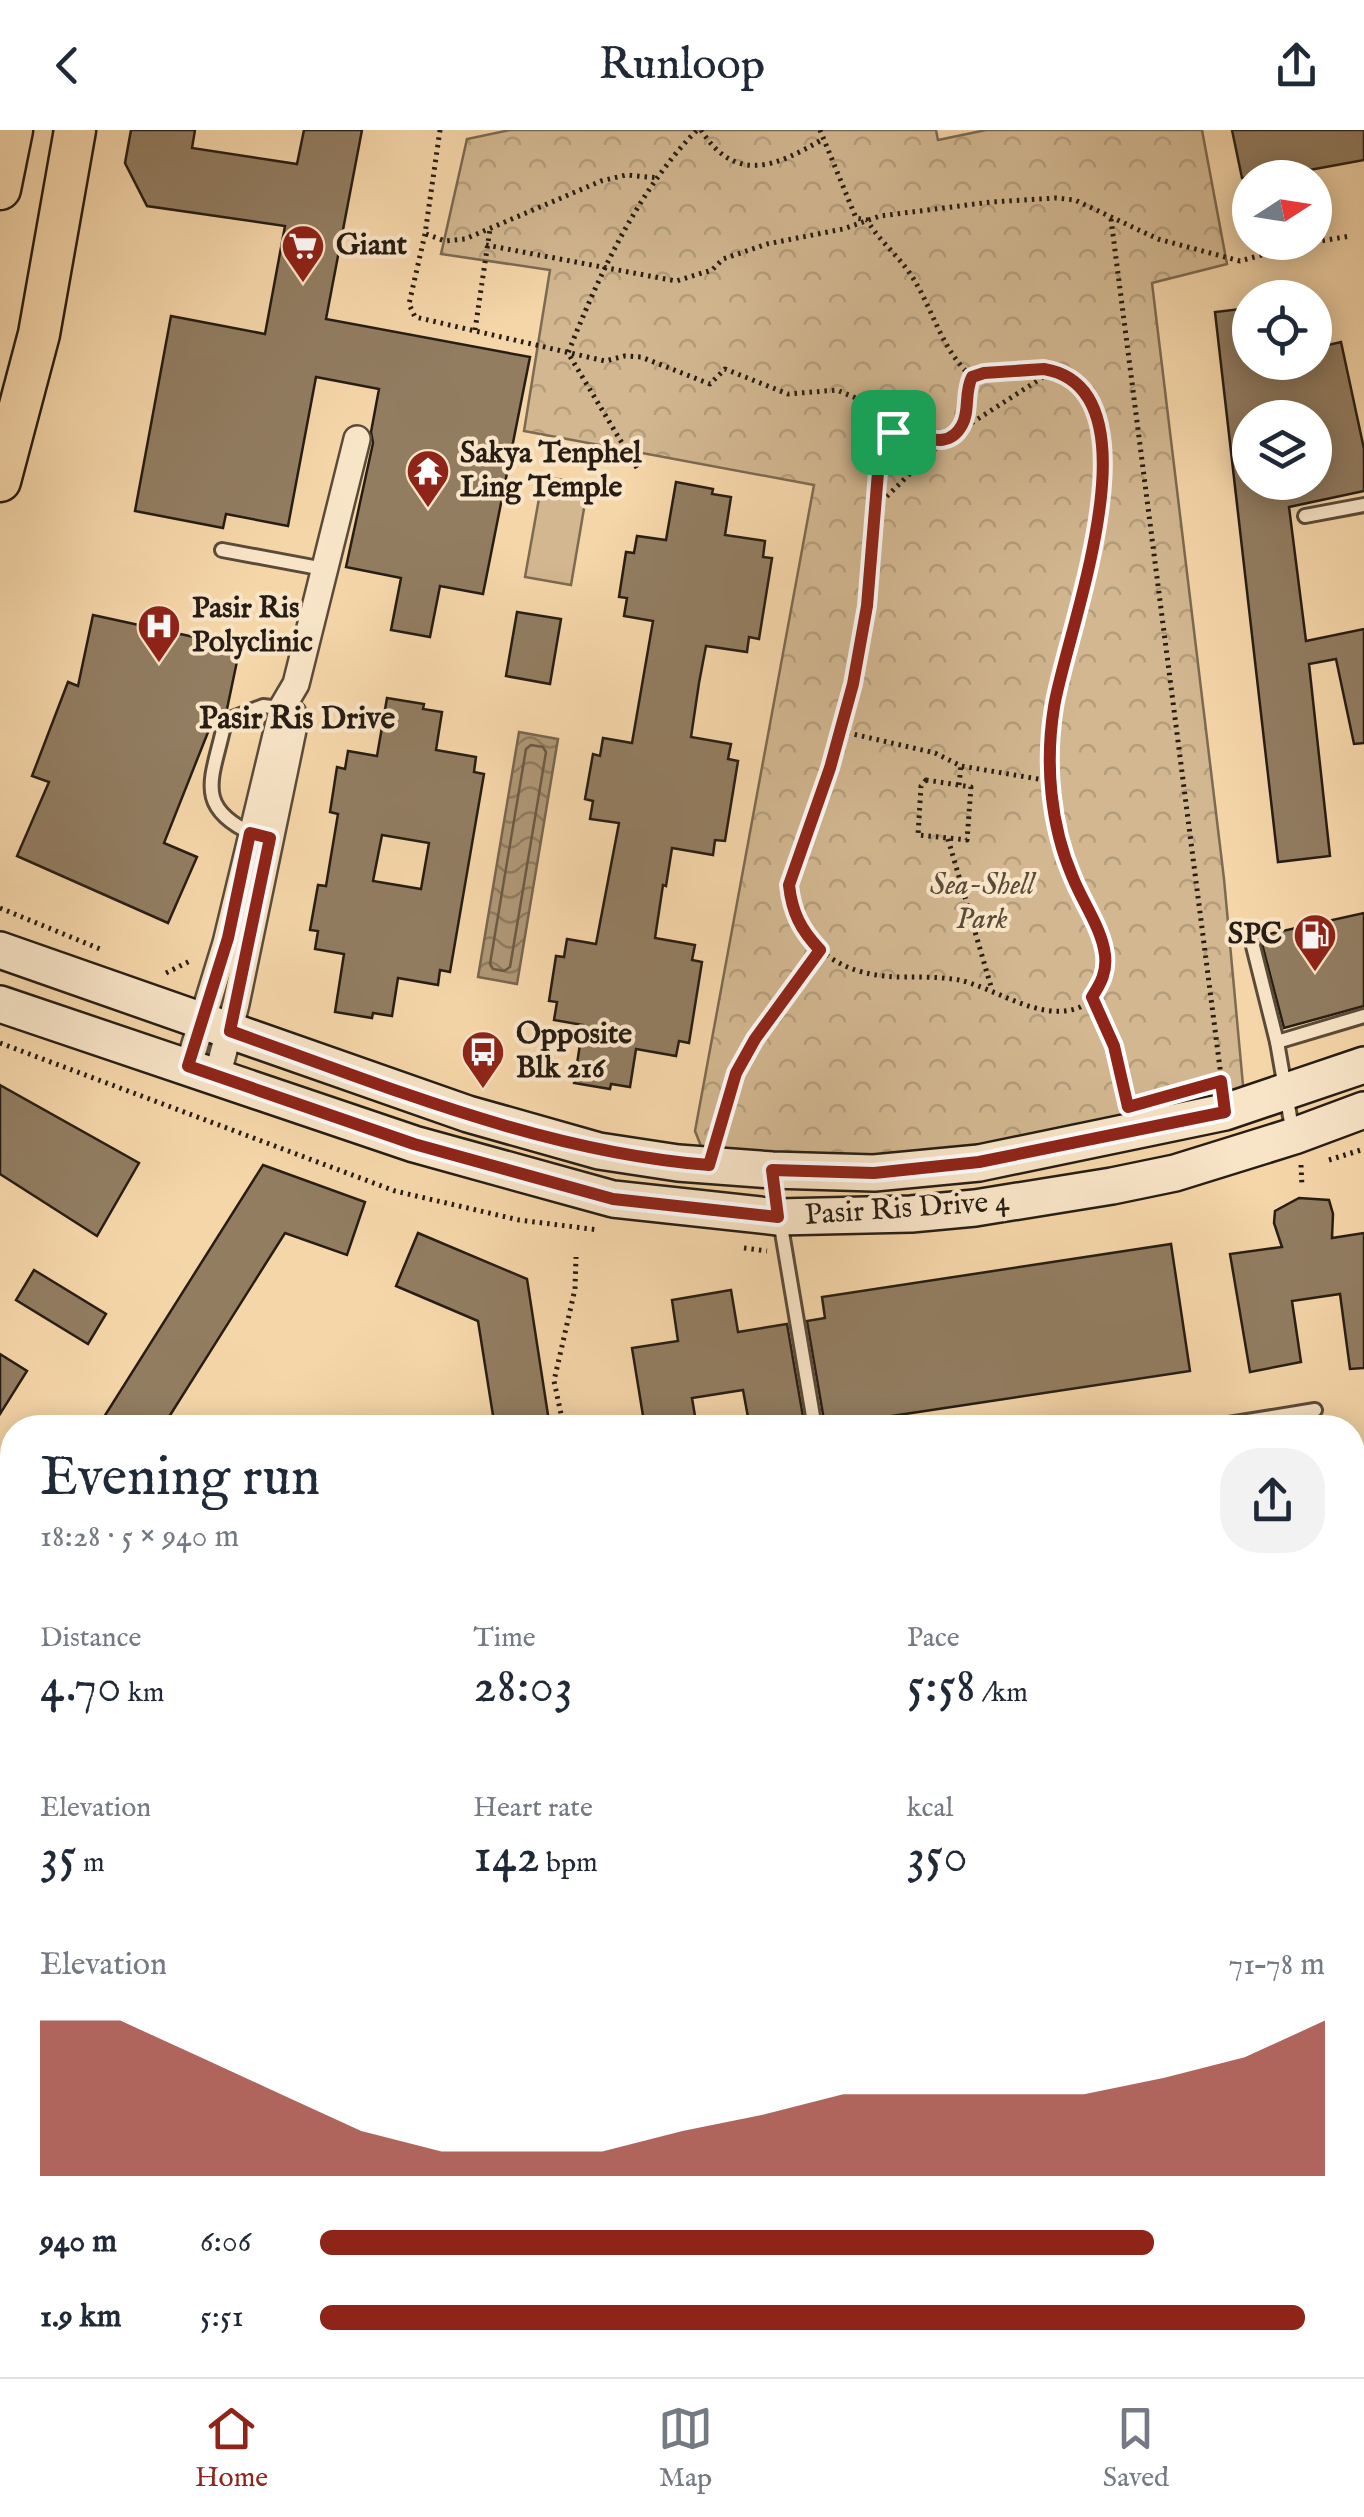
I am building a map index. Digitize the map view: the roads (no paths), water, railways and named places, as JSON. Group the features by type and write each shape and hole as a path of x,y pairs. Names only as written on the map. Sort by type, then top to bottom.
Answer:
{"main road":[{"path":"0,189 12,130"},
{"path":"0,480 38,334 76,130"}],"street":[{"path":"203,1072 217,1026 228,938 260,836 356,438"},
{"name":"Pasir Ris Drive 4","path":"0,950 468,1114 599,1151 678,1163 874,1173 979,1162 1225,1112 1364,1064"},
{"name":"Pasir Ris Drive 4","path":"0,1004 414,1144 613,1199 778,1217 911,1214 975,1208 1298,1152 1364,1110"}],"lane":[{"path":"1306,516 1364,505"},
{"path":"222,550 324,570"},
{"path":"260,836 227,820 210,798 225,721 292,700"},
{"path":"1252,942 1277,1042 1298,1152"},
{"path":"1277,1042 1364,1016"},
{"path":"772,1170 812,1415"},
{"path":"1282,1415 1314,1410"}],"water":[{"path":"519,732 558,739 517,984 478,977"}],"place":[{"name":"Giant","path":"303,284"},
{"name":"Sakya Tenphel Ling Temple","path":"428,509"},
{"name":"Pasir Ris Polyclinic","path":"159,664"},
{"name":"SPC","path":"1315,973"},
{"name":"Opposite Blk 216","path":"483,1090"}],"district":[{"name":"Pasir Ris Drive","path":"297,719"}],"park label":[{"name":"Sea-Shell Park","path":"982,903"}]}
